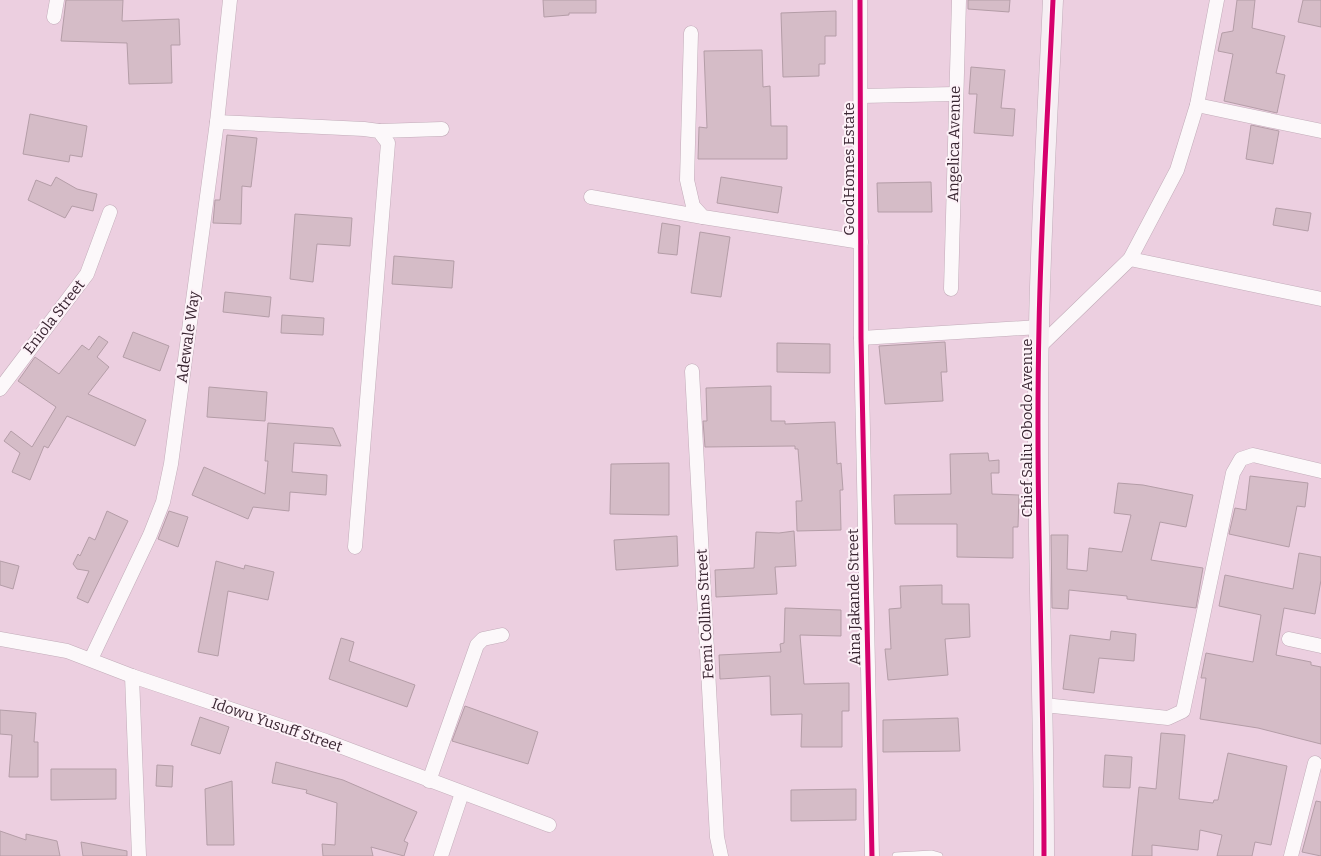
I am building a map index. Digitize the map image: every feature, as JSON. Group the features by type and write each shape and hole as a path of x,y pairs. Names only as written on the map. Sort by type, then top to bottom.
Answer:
{"street":[{"path":"54,17 57,0"},
{"name":"Adewale Way","path":"91,659 150,535 163,502 170,464 217,122 230,0"},
{"name":"GoodHomes Estate","path":"860,0 861,338"},
{"name":"Angelica Avenue","path":"951,289 959,0"},
{"name":"Chief Saliu Obodo Avenue","path":"1044,856 1044,706 1038,468 1039,327 1053,0"},
{"path":"1039,347 1130,259 1177,170 1197,105 1217,0"},
{"path":"691,33 687,180 693,206 704,216"},
{"path":"861,96 955,94"},
{"path":"1197,105 1321,132"},
{"path":"217,122 379,131 442,129"},
{"path":"355,547 388,143 379,131"},
{"path":"591,197 861,242"},
{"name":"Eniola Street","path":"0,389 87,274 110,212"},
{"path":"1130,259 1321,299"},
{"path":"861,338 1039,327"},
{"name":"Aina Jakande Street","path":"861,338 872,856"},
{"name":"Femi Collins Street","path":"692,371 717,836 721,856"},
{"path":"1044,706 1168,718 1182,711 1233,473 1241,459 1253,455 1321,471"},
{"path":"429,781 477,645 483,639 502,635"},
{"path":"1289,638 1321,646"},
{"name":"Idowu Yusuff Street","path":"0,639 67,651 91,659 132,676 326,741 550,825"},
{"path":"132,676 139,856"},
{"path":"1291,856 1315,763"},
{"path":"441,856 462,793"}],"lane":[{"path":"896,856 932,854 939,856"}],"building":[{"path":"66,0 123,0 122,21 179,19 180,45 171,45 172,83 129,84 127,43 61,41"},
{"path":"543,0 596,0 596,13 569,13 569,15 544,17"},
{"path":"968,0 1010,0 1009,12 968,9"},
{"path":"1237,0 1255,0 1252,28 1285,36 1276,73 1285,75 1277,113 1224,101 1233,54 1218,51 1222,33 1233,31"},
{"path":"1303,0 1321,0 1321,27 1298,22"},
{"path":"836,11 836,36 825,36 825,64 819,64 819,76 783,77 781,13"},
{"path":"762,50 763,87 770,86 771,126 787,126 787,159 698,159 699,127 707,128 704,51"},
{"path":"971,67 1005,70 1001,108 1015,109 1013,136 974,133 977,94 969,94"},
{"path":"30,114 87,126 82,157 70,155 69,162 23,154"},
{"path":"1251,125 1279,131 1273,164 1246,159"},
{"path":"227,135 257,138 251,187 242,186 241,224 213,223 215,200 220,200"},
{"path":"56,177 77,189 97,194 93,211 72,206 65,218 28,200 36,180 51,186"},
{"path":"721,177 782,187 778,213 717,203"},
{"path":"931,182 932,212 878,212 877,183"},
{"path":"1276,208 1311,213 1308,231 1273,225"},
{"path":"295,214 352,218 350,246 317,244 313,282 290,279"},
{"path":"662,223 680,226 677,255 658,253"},
{"path":"700,232 730,237 721,297 691,293"},
{"path":"394,256 454,261 452,288 392,284"},
{"path":"225,292 271,297 269,317 223,312"},
{"path":"282,315 324,318 323,335 281,333"},
{"path":"133,332 169,346 160,371 123,357"},
{"path":"99,336 108,342 97,357 109,367 88,394 146,420 135,446 67,416 48,448 44,446 30,480 12,472 20,453 4,441 11,431 32,447 56,407 18,381 35,357 59,374 82,345 89,350"},
{"path":"945,342 947,372 941,372 943,401 885,404 879,346"},
{"path":"777,343 830,344 830,373 777,372"},
{"path":"771,386 771,421 785,421 785,424 835,422 837,464 841,463 843,490 840,490 841,530 797,531 796,501 802,501 798,449 795,449 795,446 705,447 703,421 707,421 706,388"},
{"path":"209,387 267,392 265,421 207,417"},
{"path":"268,423 333,428 341,446 294,443 292,472 327,475 326,495 290,492 289,511 253,507 248,519 192,495 204,467 265,494 268,461 265,461"},
{"path":"988,453 989,461 999,460 999,473 991,473 992,494 1019,495 1018,527 1013,527 1013,558 957,557 957,524 895,524 894,495 951,494 950,454"},
{"path":"669,463 669,515 610,514 611,464"},
{"path":"1250,476 1308,483 1305,507 1297,506 1289,547 1229,534 1235,508 1246,510"},
{"path":"1118,483 1143,485 1193,495 1186,527 1160,522 1151,560 1203,568 1196,608 1127,599 1127,596 1069,590 1068,609 1052,608 1051,535 1068,535 1067,569 1087,571 1089,548 1122,552 1131,515 1114,513"},
{"path":"107,511 128,521 88,603 77,598 89,571 77,569 73,564 78,554 80,556 89,537 95,540"},
{"path":"169,511 188,517 178,547 158,539"},
{"path":"794,531 796,566 775,567 777,594 716,597 715,570 754,568 756,532 779,533"},
{"path":"677,536 678,566 616,570 614,540"},
{"path":"1299,553 1321,557 1321,580 1315,614 1284,608 1276,655 1311,662 1311,665 1321,667 1321,744 1258,728 1200,719 1206,678 1201,678 1206,653 1253,662 1261,615 1219,606 1225,575 1293,589"},
{"path":"0,561 19,566 13,589 0,585"},
{"path":"216,561 244,569 245,565 274,572 268,600 228,591 218,656 198,652"},
{"path":"942,585 942,604 969,604 970,637 945,639 948,675 888,680 885,649 891,649 889,609 901,608 900,586"},
{"path":"785,608 841,610 841,636 800,635 804,684 849,683 849,711 842,711 842,747 801,747 802,714 771,715 770,676 720,679 719,655 781,652 780,644 784,643"},
{"path":"1111,631 1136,634 1134,661 1099,658 1094,693 1063,689 1070,635 1110,640"},
{"path":"341,638 354,642 349,661 415,685 407,707 329,679"},
{"path":"465,706 538,732 528,764 452,741"},
{"path":"0,710 36,713 34,742 38,742 38,777 9,777 12,735 0,734"},
{"path":"200,717 229,727 220,754 191,745"},
{"path":"958,718 960,751 883,752 883,720"},
{"path":"1161,733 1185,735 1179,799 1213,803 1214,800 1218,800 1228,753 1287,766 1271,845 1255,842 1252,856 1217,856 1222,835 1200,830 1198,850 1152,845 1152,856 1132,856 1139,787 1156,789"},
{"path":"1105,755 1132,757 1130,788 1103,787"},
{"path":"276,762 343,780 417,812 404,841 408,843 404,856 371,847 373,856 323,856 322,844 335,845 337,803 306,793 307,790 272,783"},
{"path":"157,765 173,766 172,787 156,786"},
{"path":"51,769 116,769 116,799 51,800"},
{"path":"232,781 234,845 207,845 205,789"},
{"path":"856,789 856,820 791,821 791,790"},
{"path":"1316,801 1321,802 1321,856 1302,852"},
{"path":"0,831 26,840 26,834 57,841 60,856 0,856"},
{"path":"81,842 127,851 127,856 83,856"}],"cycle path":[{"path":"860,0 861,338 872,856"},
{"path":"1044,856 1038,393 1041,245 1053,0"}]}
